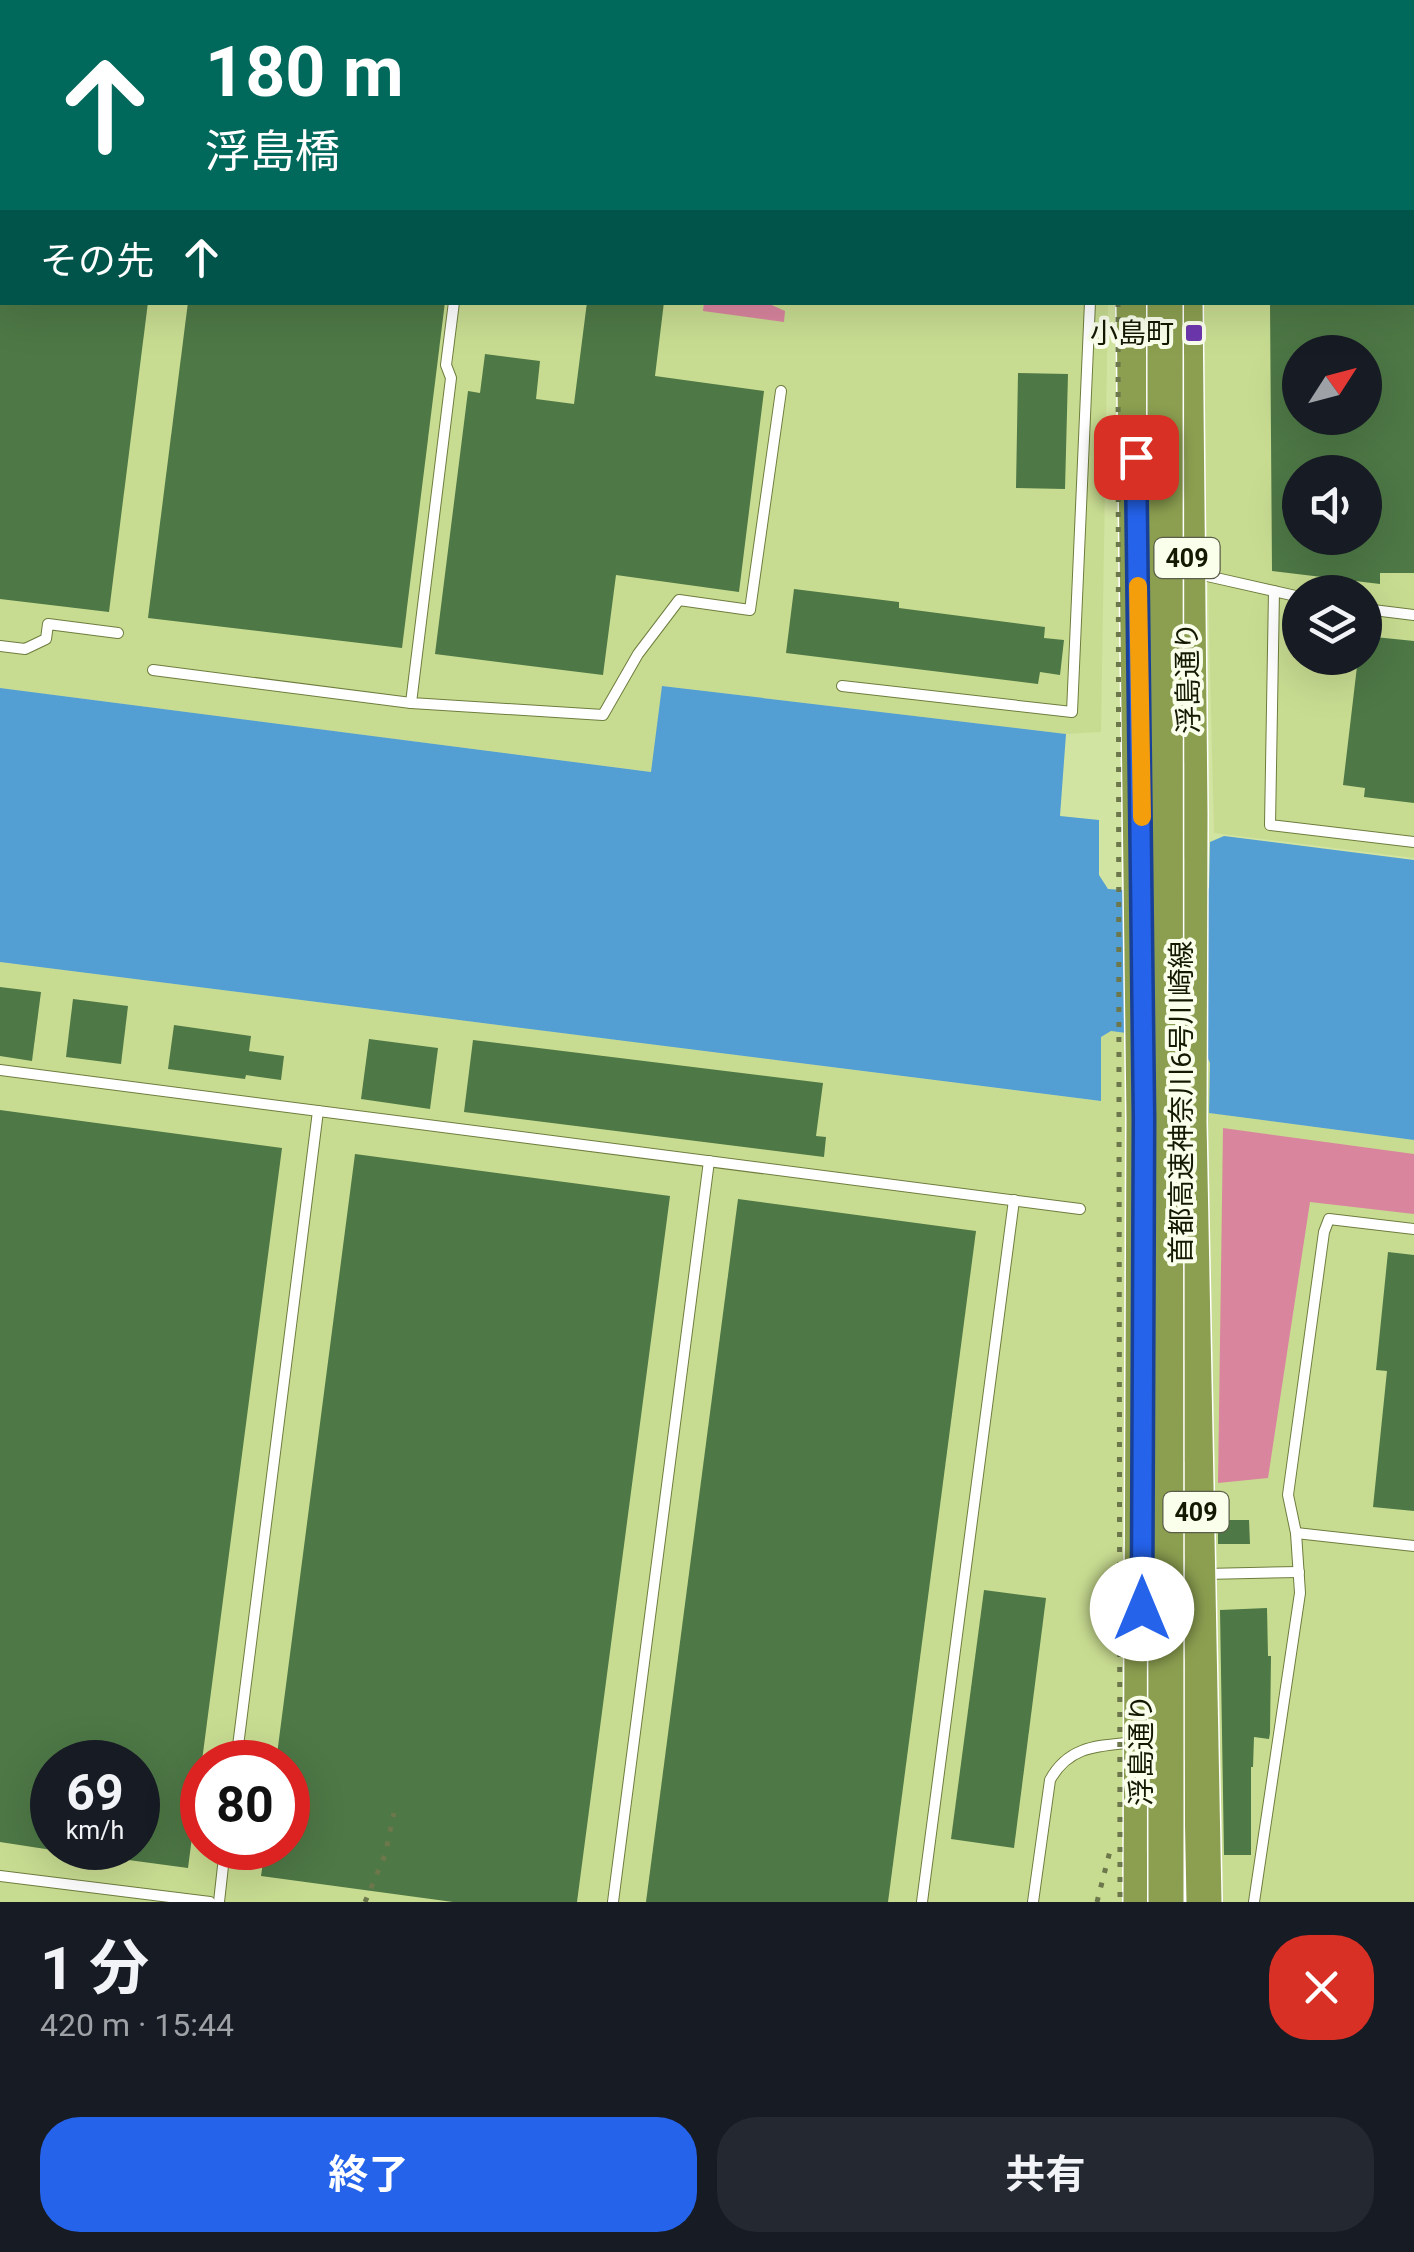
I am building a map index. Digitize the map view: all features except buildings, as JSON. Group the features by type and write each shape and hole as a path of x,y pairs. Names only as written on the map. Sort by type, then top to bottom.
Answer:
{"highway":[{"name":"浮島通り","path":"1134,305 1144,1118 1141,1902"},
{"path":"1154,305 1165,508"},
{"name":"首都高速神奈川6号川崎線","path":"1165,305 1166,1902"},
{"name":"浮島通り","path":"1183,305 1190,814 1188,1122 1197,1574"},
{"name":"首都高速神奈川6号川崎線","path":"1181,1902 1183,305"},
{"name":"409","path":"1197,1574 1204,1902"}],"lane":[{"path":"412,702 452,378 446,365 454,305"},
{"path":"842,686 1072,712 1090,305"},
{"path":"153,670 412,702 603,715 638,654 679,600 750,610 781,392"},
{"path":"1138,572 1188,571 1282,593"},
{"path":"1274,591 1270,825 1414,842"},
{"path":"1382,610 1414,615"},
{"path":"0,646 25,648 46,639 48,624 118,633"},
{"path":"0,1070 1080,1209"},
{"path":"239,1740 318,1110"},
{"path":"612,1902 708,1161"},
{"path":"922,1902 1014,1200"},
{"path":"1254,1902 1300,1592 1296,1532 1288,1496 1324,1232 1329,1218 1414,1229"},
{"path":"1296,1532 1414,1546"},
{"path":"1142,1576 1299,1572"},
{"path":"1033,1902 1050,1780 1058,1765 1089,1748 1140,1741"},
{"path":"218,1902 222,1870"},
{"path":"0,1876 210,1902"}],"shaded area":[{"path":"0,305 1108,305 1101,732 1066,734 662,686 652,772 0,688"},
{"path":"704,305 772,305 785,311 784,322 703,311"},
{"path":"1201,305 1414,305 1414,858 1214,833"},
{"path":"0,962 1100,1101 1101,1037 1111,1031 1201,1043 1210,1063 1210,1113 1414,1140 1414,1902 0,1902"},
{"path":"1223,1128 1414,1154 1414,1214 1310,1202 1268,1478 1218,1483"}],"water":[{"path":"662,686 1066,734 1060,816 1099,820 1099,875 1108,889 1198,895 1209,888 1210,842 1224,836 1414,860 1414,1140 1209,1113 1210,1063 1201,1043 1111,1031 1101,1037 1101,1101 0,962 0,688 651,772"}],"railway":[{"path":"1118,305 1120,1902"},
{"path":"365,1902 385,1855 394,1813"},
{"path":"1097,1902 1111,1847"}],"slow traffic":[{"path":"1138,586 1142,817"}],"place":[{"name":"小島町","path":"1194,333"}],"route":[{"path":"1136,457 1144,1118 1142,1609"}]}
